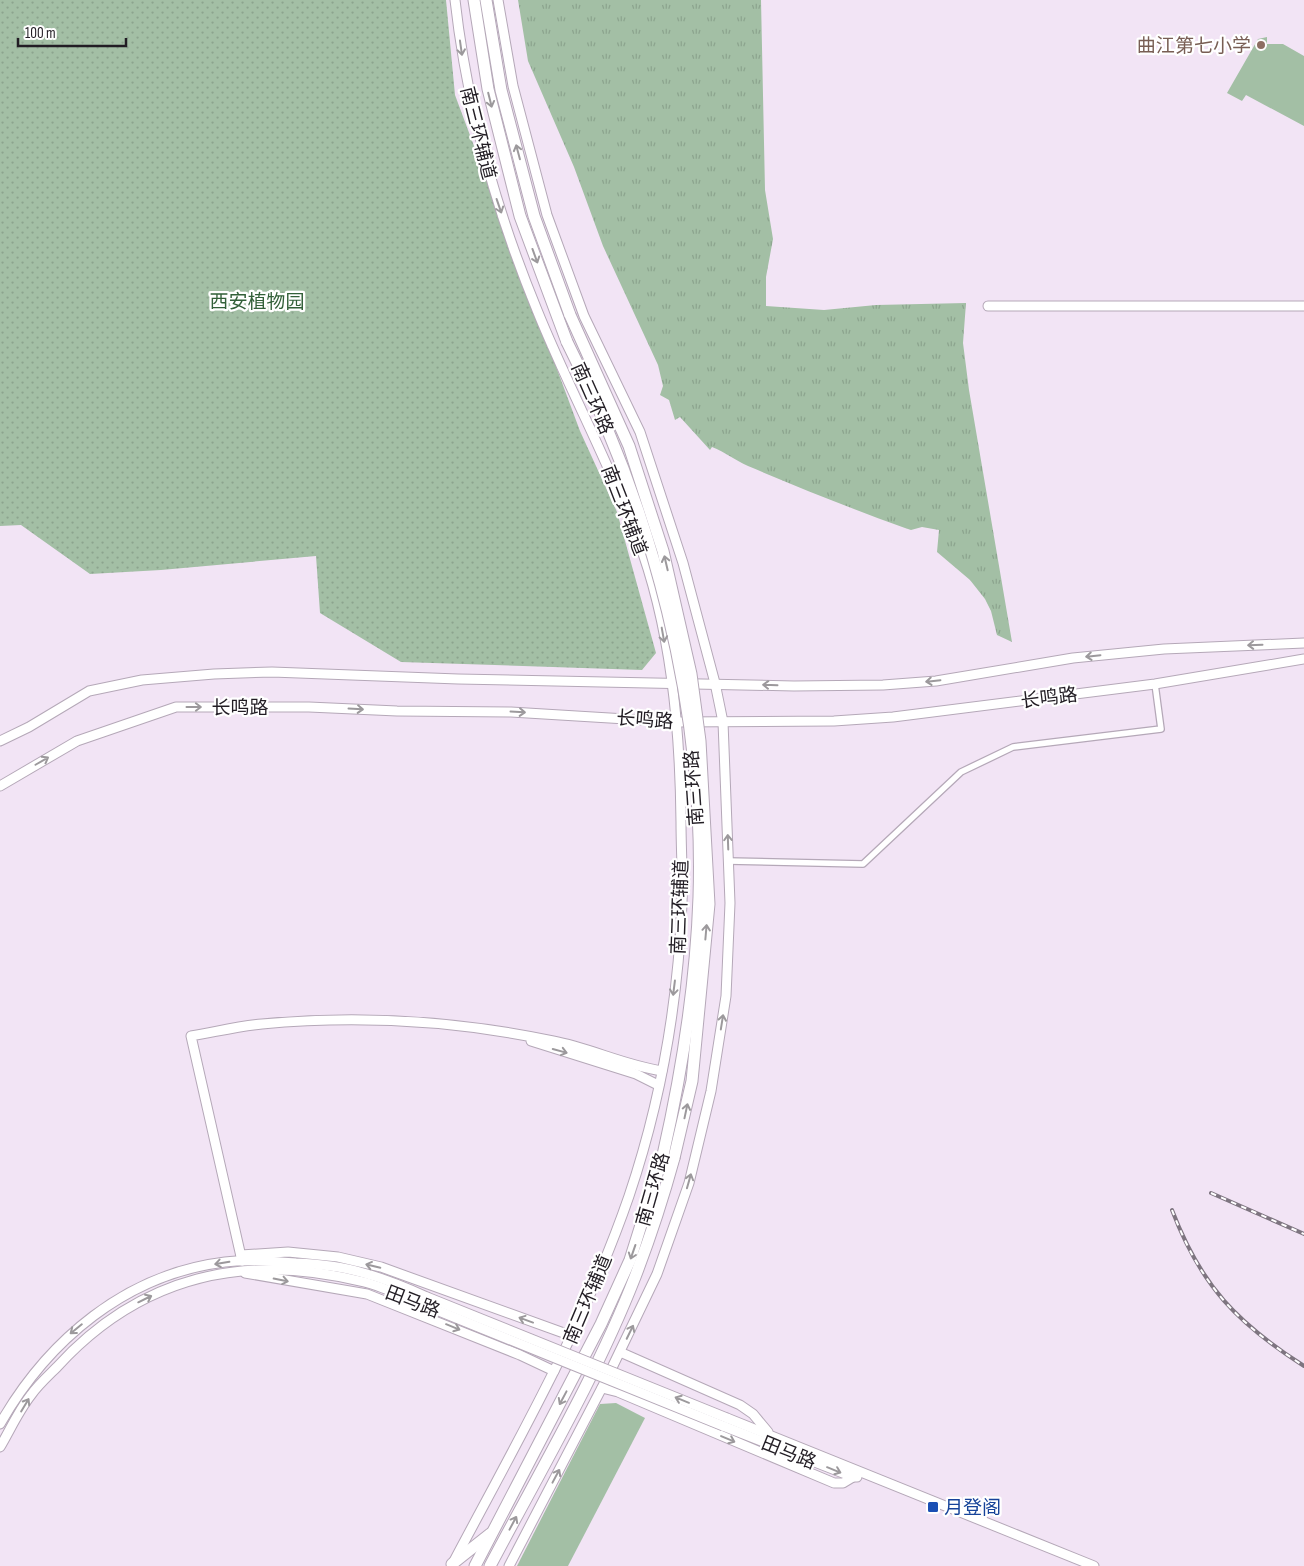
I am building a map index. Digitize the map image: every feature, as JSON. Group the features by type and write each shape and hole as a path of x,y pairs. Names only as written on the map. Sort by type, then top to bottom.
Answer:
{"highway":[{"name":"南三环路","path":"474,0 488,89 520,216 567,342 594,395 633,493 662,592 688,720 696,798 698,922 692,989 676,1097 663,1155 647,1212 623,1276 582,1362 475,1566"},
{"name":"南三环路","path":"486,0 501,90 534,216 570,315 629,446 663,551 691,674 700,741 708,904 692,1081 674,1158 657,1218 634,1279 595,1367 490,1566"},
{"path":"452,1565 493,1532"}],"main road":[{"name":"南三环辅道","path":"452,1565 572,1336 628,1197 643,1149 662,1071 677,962 682,902 681,786 671,684 653,588 638,540 603,455 538,313 496,198 482,151 464,72 455,0"},
{"name":"南三环辅道","path":"498,0 513,86 547,215 584,316 640,432 683,563 715,683 723,722 730,903 726,996 711,1091 689,1183 657,1274 602,1388 509,1566"},
{"path":"988,306 1304,306"},
{"name":"长鸣路","path":"0,741 29,727 89,691 142,680 178,676 272,672 671,684 883,685 936,681 1073,658 1164,649 1304,643"},
{"name":"长鸣路","path":"0,786 77,741 176,707 309,707 397,711 511,712 675,722 834,721 893,717 1156,684 1304,659"},
{"path":"572,1336 380,1267 338,1257 288,1252 241,1258 191,1036 261,1024 353,1020 441,1024 561,1042 588,1049 641,1068 662,1071"},
{"path":"514,1035 551,1049 636,1074 658,1085"},
{"name":"田马路","path":"0,1421 23,1386 72,1332 114,1300 168,1274 241,1258 314,1264 359,1272 725,1422 853,1477 868,1476"},
{"name":"田马路","path":"1,1441 10,1430 31,1395 74,1348 123,1310 176,1284 233,1271 270,1269 322,1274 364,1282 426,1300"},
{"path":"233,1271 368,1294 511,1351 554,1371"},
{"path":"620,1352 740,1405 753,1414 770,1434"},
{"path":"602,1388 618,1392 834,1484 844,1483 853,1477"},
{"path":"0,1421 10,1430"},
{"name":"田马路","path":"725,1422 770,1434 868,1476 1094,1566"}],"street":[{"path":"728,861 863,864 961,772 1013,747 1161,729 1156,684"}],"green space":[{"name":"西安植物园","path":"0,0 446,0 455,95 580,431 617,512 656,653 642,670 401,662 320,613 316,556 161,570 90,574 21,525 0,526"},
{"path":"518,0 761,0 765,190 773,239 766,277 766,306 824,310 876,305 966,303 963,343 969,390 1012,642 997,635 991,611 985,599 970,580 937,552 939,530 922,527 911,530 748,466 712,447 710,450 680,417 675,420 669,400 660,395 663,386 658,365 603,246 574,167 528,61"},
{"path":"1267,37 1267,44 1283,44 1304,56 1304,126 1246,95 1242,101 1227,93 1258,39"},
{"path":"616,1403 645,1418 568,1566 517,1566 600,1404"}],"railway":[{"path":"1211,1193 1304,1234"},
{"path":"1172,1210 1195,1260 1224,1300 1240,1318 1259,1334 1304,1366"}],"place":[{"name":"曲江第七小学","path":"1261,45"},
{"name":"月登阁","path":"933,1507"}]}
